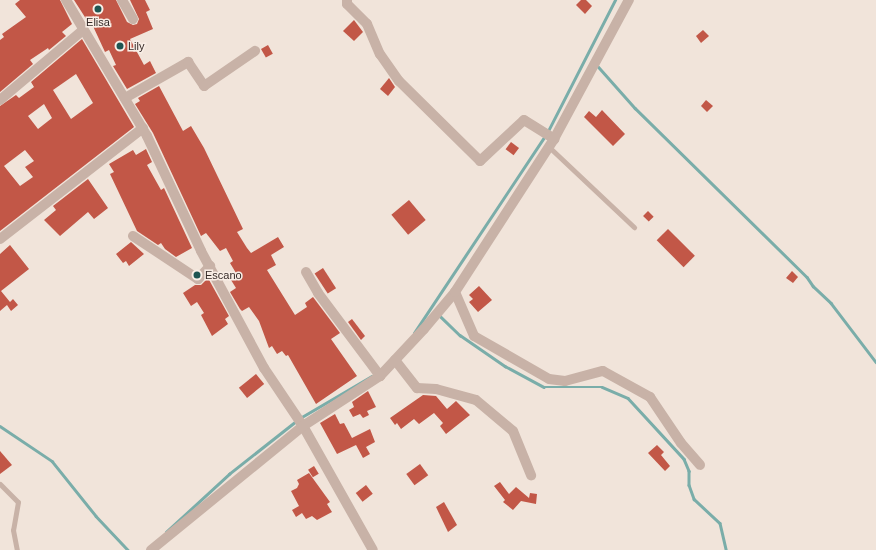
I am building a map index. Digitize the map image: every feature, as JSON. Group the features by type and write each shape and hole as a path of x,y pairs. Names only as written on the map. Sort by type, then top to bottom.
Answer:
{"street":[{"path":"66,0 143,128 210,266 264,368 303,426 373,550"},
{"path":"122,0 133,19"},
{"path":"347,0 347,4 367,24 380,54 399,81 480,161 524,120 552,143"},
{"path":"151,550 303,426 380,376 455,292 552,143 629,0"},
{"path":"0,100 83,30"},
{"path":"124,98 188,62 204,86 255,51"},
{"path":"0,239 143,128"},
{"path":"133,236 198,279 210,266"},
{"path":"306,272 318,293 380,376"},
{"path":"455,292 474,336 549,379 565,381 603,371 650,397 681,443 700,465"},
{"path":"395,360 417,388 436,389 476,400 513,431 531,475"}],"lane":[{"path":"552,143 634,227"},
{"path":"0,484 18,502 13,530 17,550"}],"building":[{"path":"20,0 60,0 72,24 62,32 66,36 49,50 48,48 30,60 33,64 0,92 0,40 4,37 2,34 26,17 15,4"},
{"path":"74,0 116,0 127,22 133,25 137,24 139,19 130,0 145,0 150,10 146,12 153,29 130,39 144,65 150,61 156,73 127,89 113,66 116,65 109,50 105,52 92,24 90,25"},
{"path":"581,0 586,0 592,6 585,14 576,5"},
{"path":"354,20 363,32 354,41 343,31"},
{"path":"703,30 709,36 701,43 696,36"},
{"path":"82,39 134,127 0,231 0,106 16,95 19,98 34,87 31,82","holes":["76,74 93,103 71,119 53,90","44,104 52,118 38,129 28,116","25,150 34,161 25,167 33,177 20,186 4,166"]},
{"path":"268,45 273,54 266,58 261,49"},
{"path":"389,78 395,87 388,96 380,89"},
{"path":"159,86 183,131 191,126 204,148 243,229 237,232 247,248 251,253 278,237 284,247 271,255 276,265 267,270 295,315 307,307 305,303 313,297 340,333 331,339 357,376 316,404 288,355 286,356 282,351 277,354 272,346 269,348 259,321 249,307 242,311 240,309 230,292 236,288 231,280 236,273 230,263 233,261 226,248 220,251 206,233 201,236 153,133 135,104 140,101 138,98"},
{"path":"706,100 713,106 707,112 701,106"},
{"path":"602,110 625,134 613,146 584,117 589,111 596,117"},
{"path":"511,142 519,148 514,155 506,149"},
{"path":"146,149 152,162 147,165 161,190 164,188 192,248 176,257 165,249 161,243 158,245 137,231 110,174 114,172 109,164 133,150 136,155"},
{"path":"88,179 108,208 94,219 88,212 60,236 44,220 56,210 53,206"},
{"path":"409,200 426,220 408,235 391,215"},
{"path":"648,211 654,217 649,222 643,216"},
{"path":"668,229 695,256 684,267 657,240"},
{"path":"131,242 144,254 129,266 126,261 123,263 116,254"},
{"path":"10,245 29,269 1,291 10,302 13,299 18,305 11,311 7,305 0,311 0,254"},
{"path":"323,268 336,288 328,294 315,273"},
{"path":"792,271 798,277 793,283 786,278"},
{"path":"208,278 229,316 225,319 228,324 212,336 201,315 204,313 197,302 191,306 183,293 195,285 201,285"},
{"path":"479,286 492,300 478,312 469,302 473,299 469,295"},
{"path":"352,319 365,336 361,340 348,322"},
{"path":"256,374 264,384 247,398 239,388"},
{"path":"368,391 376,407 367,411 369,415 363,418 360,414 353,417 349,410 354,407 352,402"},
{"path":"423,395 436,396 447,409 456,401 470,415 446,434 440,426 443,423 434,413 419,424 414,419 401,429 397,423 395,425 390,418"},
{"path":"335,414 340,424 344,423 352,438 370,429 375,442 366,447 370,454 363,458 356,445 337,454 320,423"},
{"path":"657,445 664,452 661,455 670,466 665,471 648,453"},
{"path":"0,451 12,465 0,474"},
{"path":"420,464 428,475 414,485 406,474"},
{"path":"314,466 319,474 313,477 308,470"},
{"path":"309,473 330,502 327,504 332,512 317,520 312,516 306,519 302,513 296,517 292,510 299,506 291,491 297,488 299,484 297,480"},
{"path":"500,482 509,494 516,487 529,498 530,493 537,494 536,504 521,501 513,510 503,502 505,500 494,486"},
{"path":"366,485 373,494 363,502 356,493"},
{"path":"444,502 457,525 448,532 436,507"}],"waterway":[{"path":"548,131 615,0"},
{"path":"596,64 635,108 807,277 813,286 831,303 876,362"},
{"path":"414,333 545,136"},
{"path":"440,316 460,335 505,366 544,387 602,387 628,398 684,459 689,471 689,485 694,499 720,523 726,550"},
{"path":"300,418 372,376"},
{"path":"166,532 229,474 296,421"},
{"path":"0,426 52,461 96,516 128,550"}],"place":[{"name":"Elisa","path":"98,9"},
{"name":"Lily","path":"120,46"},
{"name":"Escano","path":"197,275"}]}
